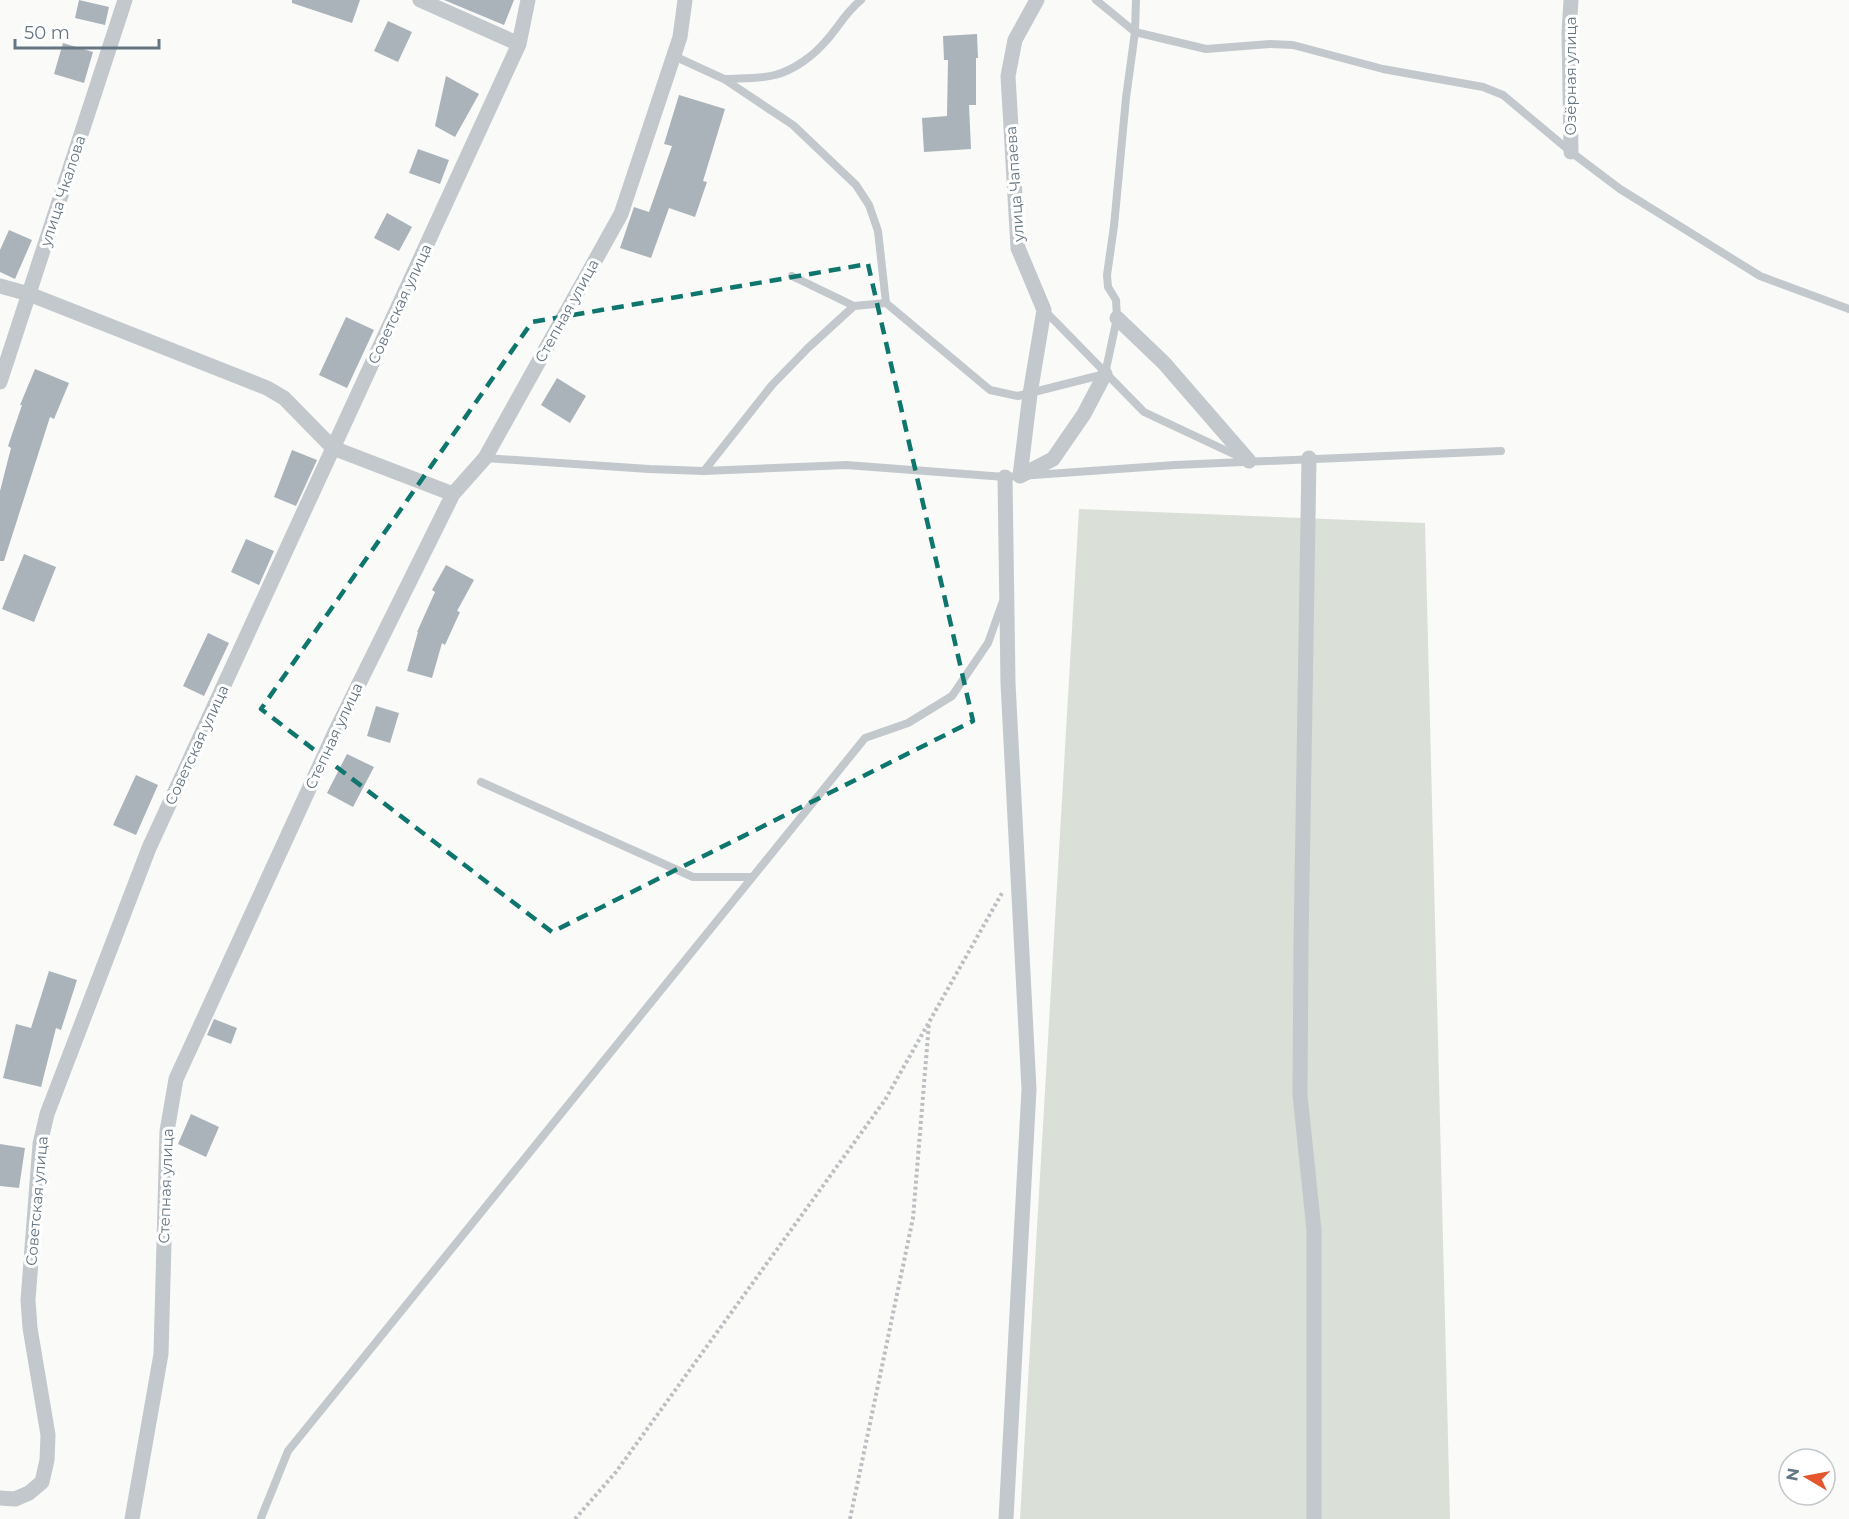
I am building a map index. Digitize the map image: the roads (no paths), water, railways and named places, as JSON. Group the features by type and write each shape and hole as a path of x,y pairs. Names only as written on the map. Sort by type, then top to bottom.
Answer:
{"street":[{"name":"улица Чкалова","path":"0,382 125,0"},
{"path":"420,0 519,44"},
{"name":"Советская улица","path":"0,1498 15,1499 30,1492 42,1482 47,1460 48,1435 30,1328 28,1300 40,1144 47,1114 149,848 519,44 528,0"},
{"name":"Степная улица","path":"132,1519 161,1354 167,1131 176,1079 336,730 453,494 485,458 621,214 680,37 685,0"},
{"name":"улица Чапаева","path":"1037,0 1015,40 1008,75 1018,248 1044,310"},
{"name":"Озёрная улица","path":"1571,152 1569,33 1572,0"},
{"path":"0,286 29,294 267,388 284,398 333,448 453,494"},
{"path":"1006,1519 1029,1089 1008,683 1006,591 1013,476 1044,310"},
{"path":"1117,318 1164,363 1249,461"},
{"path":"1013,476 1053,459 1084,414 1105,374"},
{"path":"1309,458 1300,1095 1314,1230 1314,1519"}],"lane":[{"path":"724,79 774,75 807,59 826,41 840,21 861,0"},
{"path":"1096,0 1136,32 1206,49 1270,44 1293,45 1383,69 1483,87 1503,95 1571,152 1620,189 1760,276 1849,309"},
{"path":"1105,374 1117,318 1116,300 1108,286 1107,275 1126,98 1136,32 1136,0"},
{"path":"674,56 724,79 794,125 856,185 869,205 878,231 886,303 990,390 1018,396 1105,374"},
{"path":"792,276 854,306 886,303"},
{"path":"704,471 772,385 854,306"},
{"path":"1044,310 1144,412 1249,461"},
{"path":"485,458 704,471 846,465 1013,476 1249,461 1501,451"},
{"path":"261,1518 288,1451 865,738 908,723 952,696 988,643 1006,591"},
{"path":"481,782 693,877 753,877"}]}
